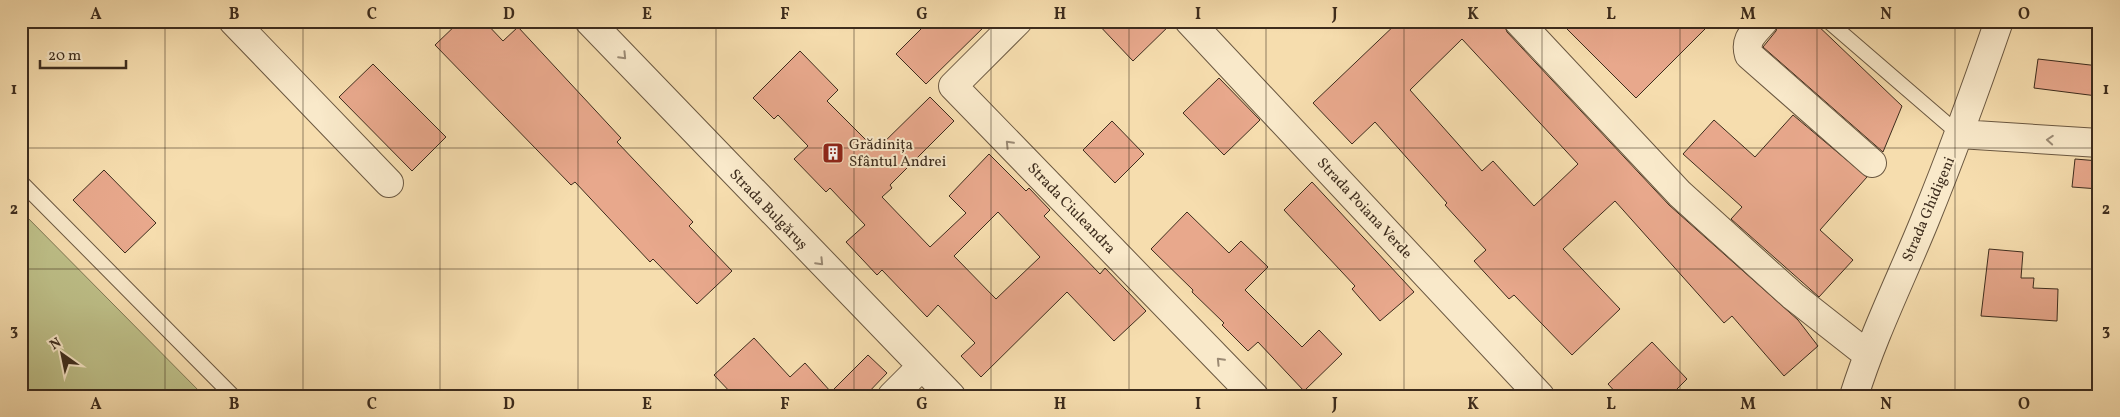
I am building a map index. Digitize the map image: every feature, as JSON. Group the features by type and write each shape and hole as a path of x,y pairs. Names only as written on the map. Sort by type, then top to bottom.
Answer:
{"street":[{"path":"233,21 389,183"},
{"name":"Strada Bulgăruș","path":"589,21 951,396"},
{"name":"Strada Ciuleandra","path":"1018,21 953,86 1254,396"},
{"name":"Strada Poiana Verde","path":"1189,21 1540,396"},
{"path":"1518,21 1680,194 1793,296 1868,355"},
{"path":"1764,21 1748,40 1746,46 1749,55 1872,163"},
{"name":"Strada Ghidigeni","path":"1854,396 1868,355 1959,134 1999,21"},
{"path":"1959,134 2099,143"},
{"path":"892,396 922,366"}],"lane":[{"path":"1828,21 1959,134"},
{"path":"21,182 233,396"}],"green space":[{"path":"21,211 204,396 21,396"}],"building":[{"path":"460,21 484,21 503,41 518,27 621,138 617,142 693,222 689,226 732,271 697,304 653,259 650,262 575,182 571,185 435,45"},
{"path":"929,21 990,21 926,84 896,54"},
{"path":"1095,21 1174,21 1133,61"},
{"path":"1399,21 1503,21 1507,32 1669,205 1798,320 1818,346 1784,376 1732,316 1724,323 1615,201 1563,249 1620,309 1572,355 1514,295 1509,299 1474,261 1486,250 1375,122 1352,144 1313,103","holes":["1462,39 1578,164 1534,206 1493,161 1482,171 1410,90"]},
{"path":"1559,21 1713,21 1636,98"},
{"path":"1779,21 1813,21 1902,106 1883,152 1763,47 1776,31"},
{"path":"800,51 838,90 827,101 876,150 930,97 954,121 890,185 892,188 882,197 930,247 966,213 949,196 989,154 1026,191 1029,188 1050,210 1044,216 1100,274 1105,268 1146,311 1114,341 1067,292 981,377 961,356 975,343 938,305 927,317 882,270 877,275 846,242 865,225 830,188 826,192 794,159 808,146 778,115 774,119 753,98","holes":["998,212 1040,257 996,299 954,256"]},
{"path":"2038,59 2099,66 2097,96 2034,88"},
{"path":"373,64 446,137 412,171 339,97"},
{"path":"1219,78 1260,120 1224,155 1183,113"},
{"path":"1793,115 1867,177 1820,230 1853,260 1819,297 1731,219 1742,207 1683,154 1714,120 1755,157"},
{"path":"1112,121 1144,154 1115,183 1083,150"},
{"path":"2075,159 2099,161 2099,189 2072,187"},
{"path":"104,170 156,223 125,253 73,200"},
{"path":"1312,182 1414,292 1380,321 1352,289 1355,286 1284,210"},
{"path":"1187,212 1229,253 1241,241 1268,267 1245,290 1302,347 1319,330 1342,354 1304,391 1258,342 1248,351 1222,325 1224,323 1192,292 1193,290 1151,249"},
{"path":"1989,249 2023,252 2021,278 2034,278 2033,288 2058,289 2057,321 1981,316"},
{"path":"754,338 790,377 805,363 831,392 868,355 887,373 865,396 734,396 714,375"},
{"path":"1652,342 1687,379 1670,396 1619,396 1608,384"}],"place":[{"name":"Grădinița Sfântul Andrei","path":"833,153"}]}
